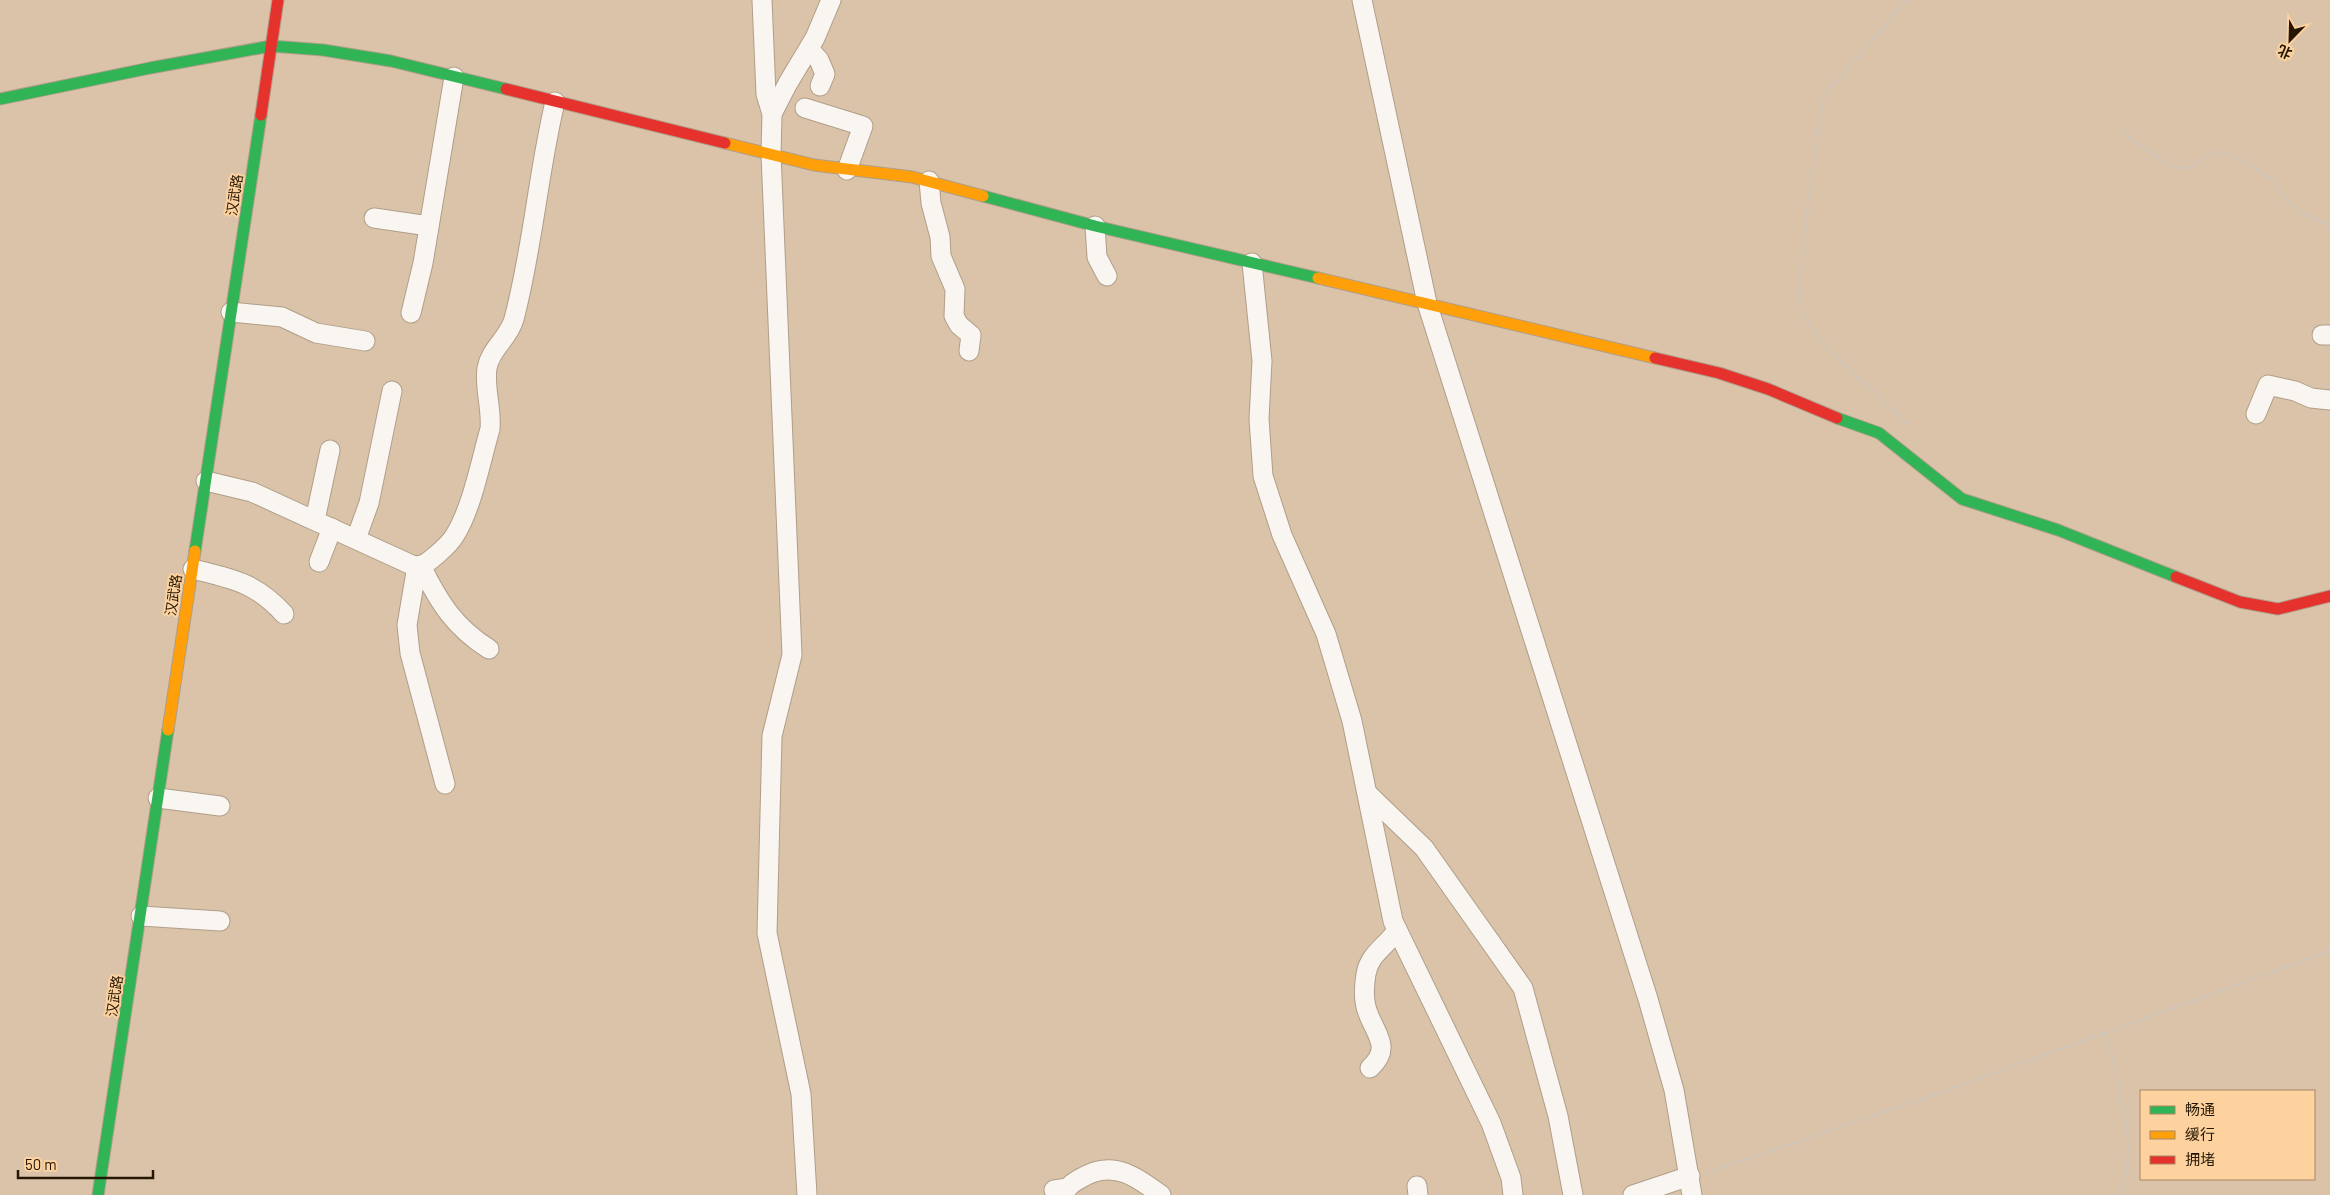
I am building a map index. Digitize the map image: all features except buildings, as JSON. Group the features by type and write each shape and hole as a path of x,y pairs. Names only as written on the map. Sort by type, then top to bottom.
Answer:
{"street":[{"name":"汉武路","path":"98,1195 278,0"},
{"path":"762,0 766,94 772,114 771,154 792,655 772,736 767,933 801,1094 807,1195"},
{"path":"772,114 788,82 809,49 831,0"},
{"path":"1362,0 1426,303 1648,999 1674,1090 1692,1195"},
{"path":"0,99 271,46 323,50 391,61 814,165 912,177 1095,226 1719,373 1768,389 1816,410 1879,433 1962,498 2058,530 2240,602 2278,608 2330,596"},
{"path":"809,49 819,60 825,74 820,86"},
{"path":"411,313 423,263 454,77"},
{"path":"445,784 407,635 419,566 438,553 455,536 471,496 490,428 491,418 486,382 487,367 490,356 503,341 514,321 536,217 541,168 555,102"},
{"path":"805,108 863,126 847,170"},
{"path":"929,181 931,203 940,237 941,256 955,289 954,316 959,325 972,335 970,351"},
{"path":"374,218 429,226"},
{"path":"1095,226 1097,257 1107,276"},
{"path":"1252,263 1262,361 1259,419 1263,476 1282,535 1326,634 1352,721 1379,861 1397,930 1490,1123 1511,1178 1513,1195"},
{"path":"231,312 282,317 316,333 365,341"},
{"path":"2256,414 2268,385 2295,391 2311,398 2330,400"},
{"path":"356,539 369,503 392,391"},
{"path":"314,520 330,450"},
{"path":"206,480 252,492 419,566 437,599 460,628 489,649"},
{"path":"319,562 332,528"},
{"path":"193,568 254,587 272,601 284,614"},
{"path":"1367,793 1424,848 1523,988 1558,1116 1573,1195"},
{"path":"158,798 220,806"},
{"path":"141,916 220,921"},
{"path":"1370,1068 1378,1060 1382,1043 1368,1012 1365,999 1366,972 1371,958 1390,941 1397,930"},
{"path":"1054,1190 1068,1188 1072,1183 1098,1170 1116,1169 1161,1195"},
{"path":"1634,1195 1690,1176"}],"path":[{"path":"1907,0 1830,88 1822,102 1809,195 1799,292 1800,303 1813,330 1832,352 1912,429"},
{"path":"2120,130 2178,167 2193,166 2209,154 2218,152 2228,154 2254,167 2280,189 2286,200 2310,217 2330,226"},
{"path":"1690,1176 1713,1171 1834,1130 2330,951"},
{"path":"2105,1032 2113,1057 2129,1143 2127,1170 2120,1195"}],"traffic: fast":[{"path":"0,99 150,68 271,46 323,50 391,61 506,89"},
{"path":"195,551 261,115"},
{"path":"983,196 1095,226 1318,278"},
{"path":"1837,418 1879,433 1962,499 2058,530 2176,577"},
{"path":"98,1195 168,730"}],"traffic: slow":[{"path":"725,143 814,165 912,177 983,196"},
{"path":"1318,278 1655,358"},
{"path":"168,730 195,551"}],"traffic: jam":[{"path":"261,115 278,0"},
{"path":"506,89 725,143"},
{"path":"1655,358 1719,373 1768,389 1837,418"},
{"path":"2176,577 2240,602 2278,609 2330,596"}]}
